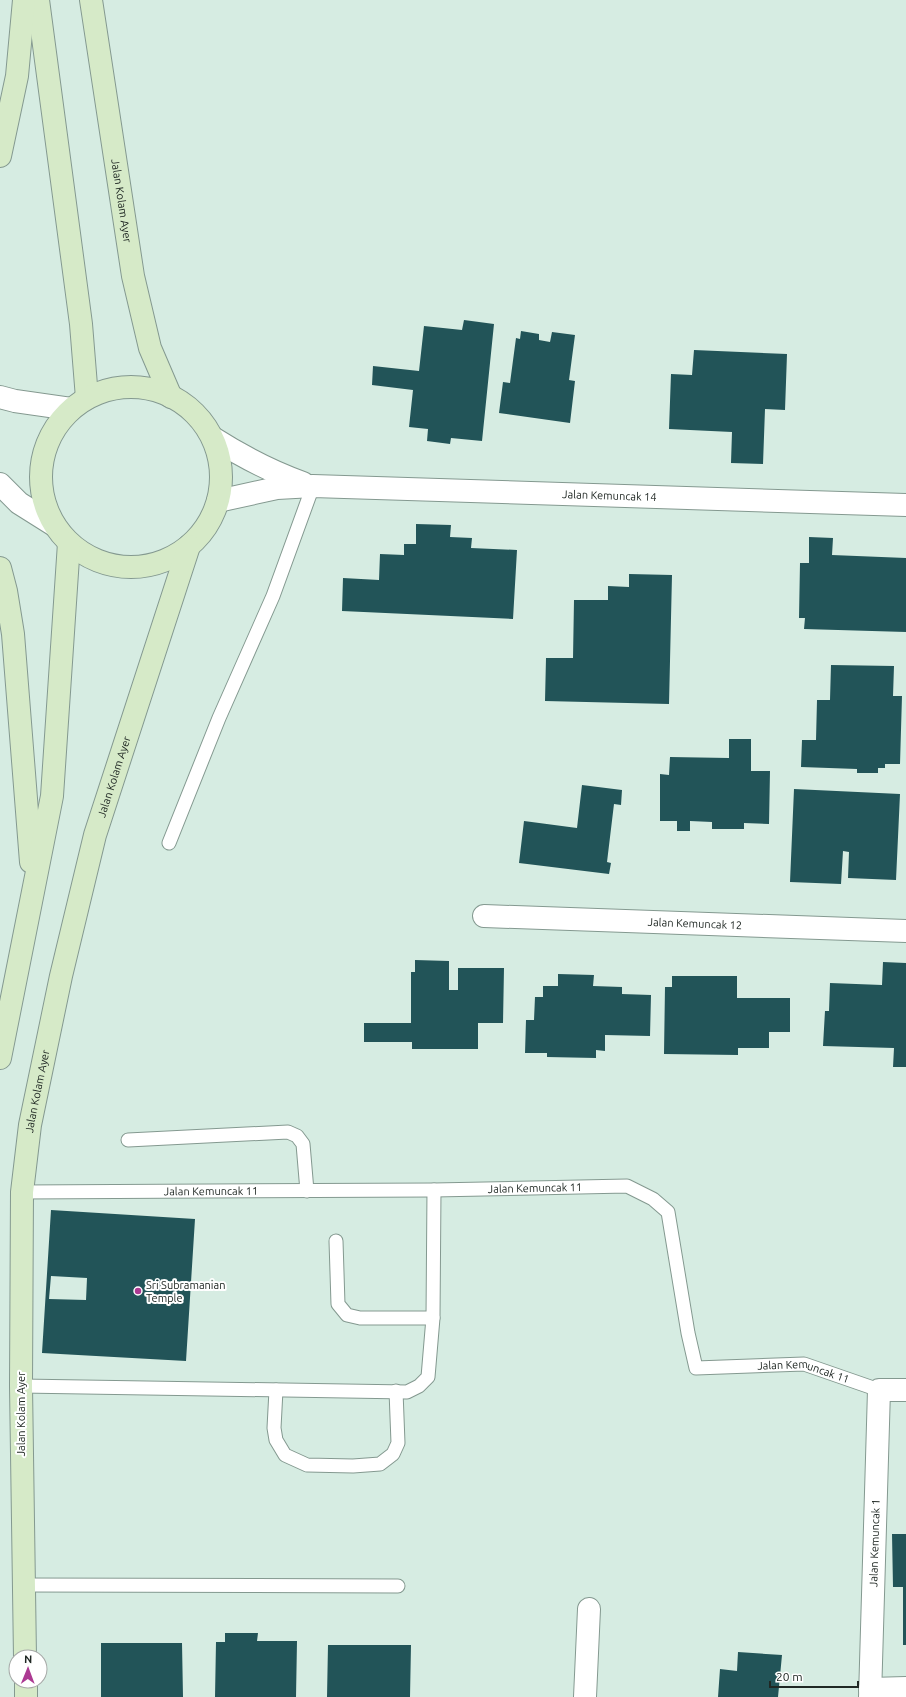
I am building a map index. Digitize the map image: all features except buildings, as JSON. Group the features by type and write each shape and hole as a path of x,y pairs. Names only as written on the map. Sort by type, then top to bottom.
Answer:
{"main road":[{"path":"0,156 17,76 24,0"},
{"path":"38,0 82,324 79,404"},
{"name":"Jalan Kolam Ayer","path":"90,0 133,276 150,348 171,396"},
{"path":"129,387 151,389 171,396 188,407 202,421 213,438 220,459 221,480 218,501 211,518 202,533 189,546 170,558 150,565 128,567 106,564 86,556 69,543 54,525 44,502 40,477 44,451 54,429 79,404 107,390 129,387"},
{"path":"0,1058 52,796 69,543"},
{"name":"Jalan Kolam Ayer","path":"25,1649 21,1386 22,1192 30,1125 61,976 95,835 189,546"},
{"path":"0,568 6,591 13,634 33,889"}],"street":[{"path":"0,397 15,401 79,404"},
{"name":"Jalan Kemuncak 14","path":"213,438 241,456 273,472 313,486"},
{"path":"0,484 19,503 54,525"},
{"name":"Jalan Kemuncak 14","path":"218,501 276,488 313,486 906,505"},
{"name":"Jalan Kemuncak 12","path":"484,916 906,931"},
{"name":"Jalan Kemuncak 11","path":"879,1390 906,1390"},
{"name":"Jalan Kemuncak 1","path":"870,1693 879,1390"},
{"path":"585,1697 589,1609"},
{"path":"870,1693 906,1688"}],"lane":[{"path":"169,843 220,718 273,596 313,486"},
{"path":"128,1140 288,1132 297,1136 303,1144 308,1191"},
{"name":"Jalan Kemuncak 11","path":"22,1192 434,1190 627,1186 653,1199 668,1212 688,1333 696,1368 804,1364 879,1390"},
{"path":"21,1386 407,1392 420,1386 428,1377 433,1318 434,1190"},
{"path":"336,1241 338,1304 347,1315 360,1318 433,1318"},
{"path":"276,1390 276,1440 285,1455 307,1465 338,1466 380,1464 393,1454 398,1443 396,1392"},
{"path":"23,1586 398,1586"}],"place":[{"name":"Sri Subramanian Temple","path":"138,1291"}]}
